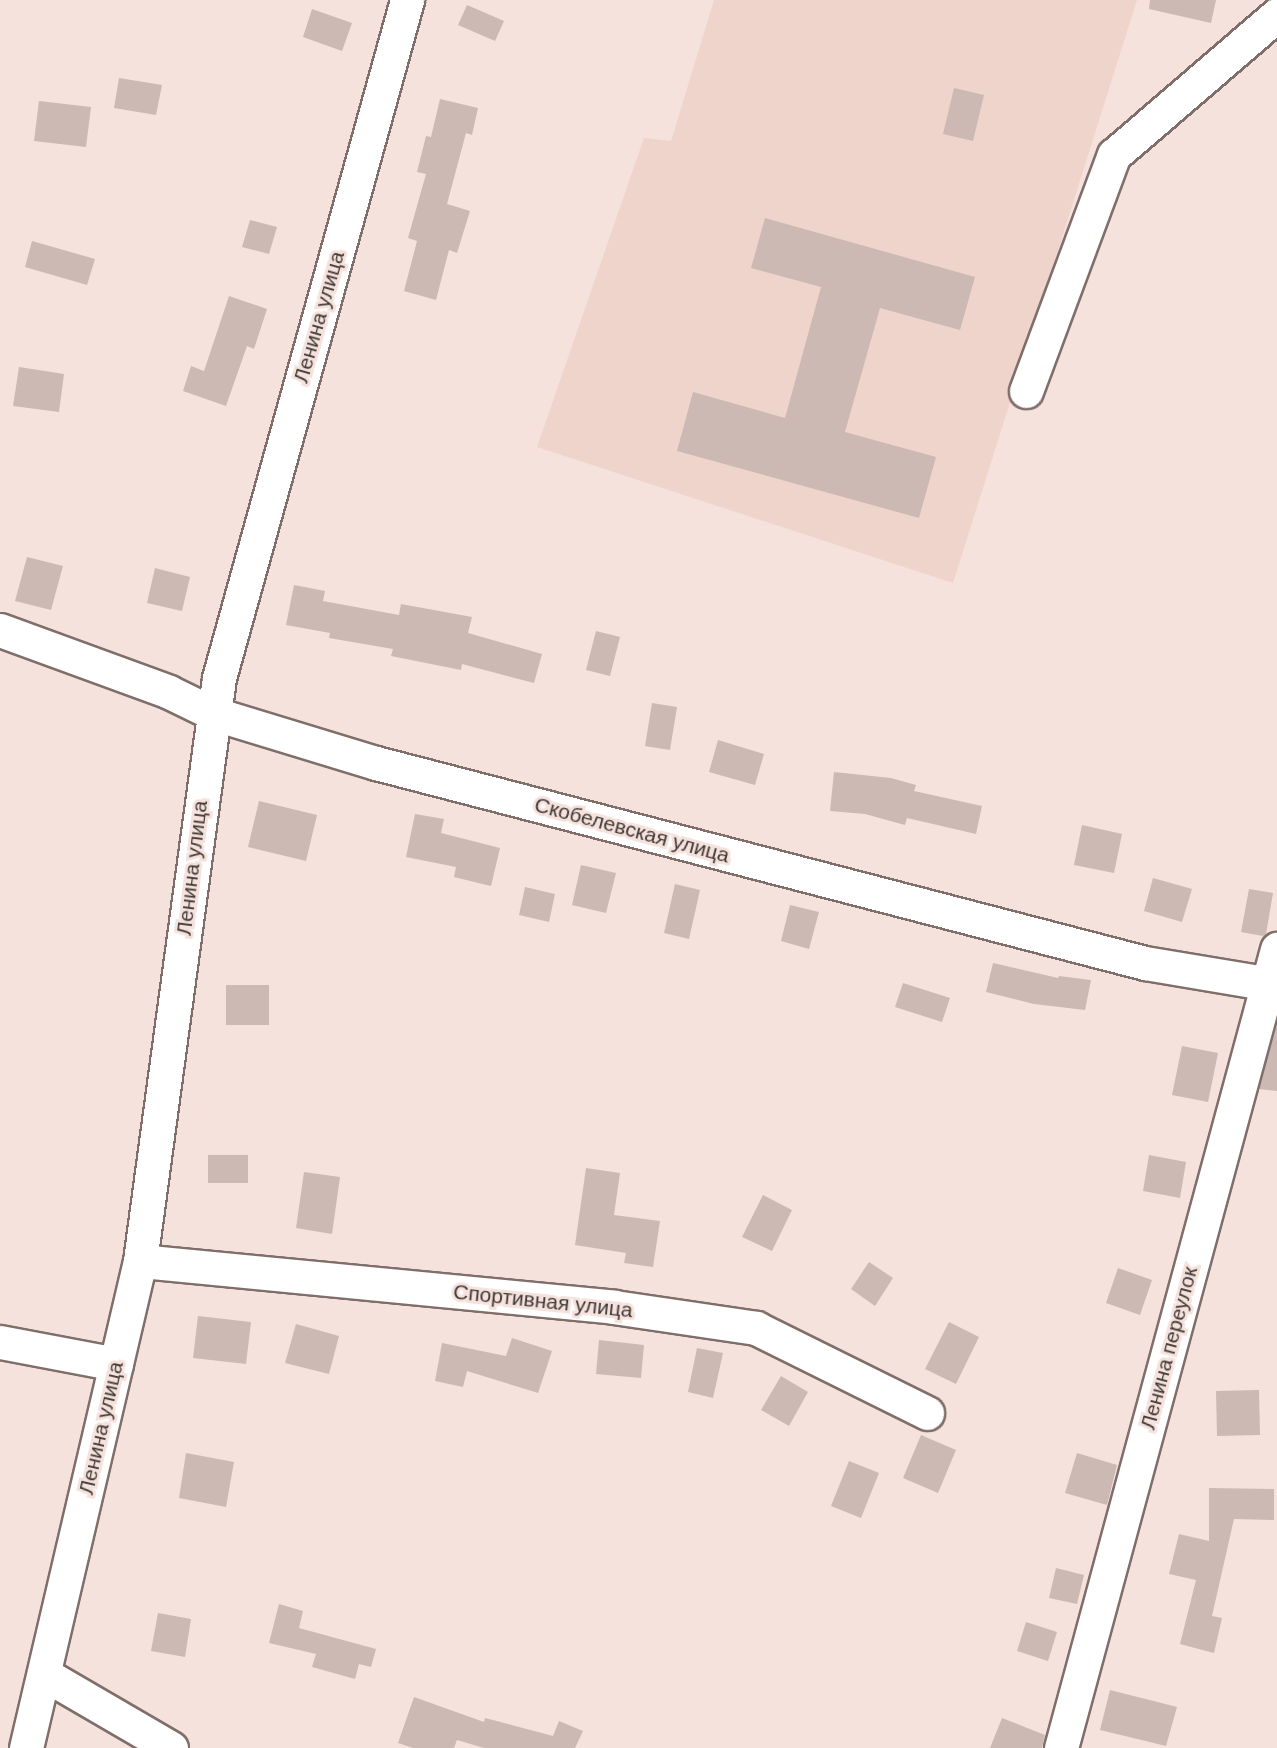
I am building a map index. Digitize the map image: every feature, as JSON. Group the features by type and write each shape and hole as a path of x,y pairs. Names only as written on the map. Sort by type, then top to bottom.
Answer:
{"street":[{"name":"Ленина улица","path":"26,1748 140,1261 212,713 219,678 407,0"},
{"path":"1026,391 1114,155 1277,15"},
{"name":"Скобелевская улица","path":"0,630 169,692 212,713 376,763 1145,963 1272,985"},
{"name":"Ленина переулок","path":"1061,1748 1272,985 1277,949"},
{"name":"Спортивная улица","path":"140,1261 614,1307 756,1328 927,1413"},
{"path":"0,1342 116,1364"},
{"path":"44,1674 171,1748"}],"shaded area":[{"path":"714,0 1137,0 953,583 537,447 644,138 671,141"}],"building":[{"path":"1150,0 1216,0 1211,23 1149,9"},
{"path":"467,5 504,21 495,41 458,25"},
{"path":"312,9 352,23 342,51 303,37"},
{"path":"119,78 162,85 156,115 114,108"},
{"path":"954,88 984,95 973,141 943,134"},
{"path":"440,99 478,108 472,135 466,133 447,204 470,211 457,253 449,250 436,300 404,291 417,241 408,238 426,174 417,172 426,136 431,137"},
{"path":"39,101 91,107 86,147 34,141"},
{"path":"765,218 975,277 960,330 880,308 845,432 936,457 919,518 677,451 693,392 785,418 821,287 751,268"},
{"path":"250,220 277,227 269,254 242,247"},
{"path":"32,241 95,259 87,285 25,267"},
{"path":"229,296 267,309 254,349 247,346 226,406 183,391 191,366 204,371"},
{"path":"19,367 64,374 59,412 13,406"},
{"path":"27,557 63,566 51,610 15,601"},
{"path":"155,568 190,577 182,611 147,603"},
{"path":"294,585 325,591 323,601 399,615 401,604 472,617 468,633 542,654 534,683 462,664 461,670 391,656 393,649 329,638 330,633 286,625"},
{"path":"596,631 620,637 610,676 586,670"},
{"path":"652,703 677,707 670,750 645,746"},
{"path":"718,740 764,754 755,785 709,772"},
{"path":"834,772 891,778 916,785 914,791 982,806 976,834 907,818 905,825 865,814 830,811"},
{"path":"259,801 317,815 306,861 248,847"},
{"path":"415,814 444,819 441,833 500,848 491,886 454,877 456,867 406,857"},
{"path":"1082,825 1122,834 1114,873 1074,865"},
{"path":"581,865 616,873 606,913 572,905"},
{"path":"1153,878 1192,889 1182,922 1144,911"},
{"path":"675,884 700,890 689,939 664,933"},
{"path":"525,887 555,894 549,922 519,915"},
{"path":"1249,889 1273,893 1266,934 1263,936 1241,932"},
{"path":"790,905 819,912 809,949 781,941"},
{"path":"993,963 1058,978 1091,980 1085,1010 1034,1004 986,992"},
{"path":"903,983 950,998 942,1022 895,1007"},
{"path":"226,985 269,985 269,1025 226,1025"},
{"path":"1277,1024 1277,1091 1259,1089"},
{"path":"1182,1046 1218,1053 1208,1102 1172,1095"},
{"path":"208,1155 248,1155 248,1183 208,1183"},
{"path":"1149,1155 1186,1162 1180,1198 1143,1191"},
{"path":"586,1168 620,1173 614,1215 660,1221 653,1267 624,1263 626,1253 575,1245"},
{"path":"304,1172 340,1177 332,1234 296,1228"},
{"path":"763,1195 792,1210 772,1251 742,1237"},
{"path":"869,1262 893,1278 875,1306 851,1289"},
{"path":"1118,1268 1152,1280 1140,1315 1106,1303"},
{"path":"198,1316 251,1322 246,1364 193,1358"},
{"path":"949,1322 979,1337 956,1384 925,1369"},
{"path":"296,1324 339,1336 329,1374 285,1363"},
{"path":"512,1338 552,1351 538,1393 467,1371 463,1387 435,1381 442,1343 506,1356"},
{"path":"599,1340 644,1345 641,1378 596,1374"},
{"path":"697,1348 723,1353 713,1398 688,1392"},
{"path":"781,1376 808,1392 789,1426 761,1410"},
{"path":"1259,1390 1260,1435 1217,1436 1216,1391"},
{"path":"921,1435 956,1450 938,1493 903,1478"},
{"path":"186,1453 234,1462 226,1507 179,1498"},
{"path":"1077,1453 1117,1465 1107,1505 1065,1493"},
{"path":"849,1461 879,1473 861,1518 831,1506"},
{"path":"1209,1488 1274,1489 1274,1520 1234,1519 1212,1616 1222,1618 1214,1653 1180,1644 1196,1580 1169,1574 1179,1534 1209,1541"},
{"path":"1056,1568 1084,1575 1077,1604 1049,1598"},
{"path":"279,1604 303,1611 299,1628 376,1649 371,1667 359,1664 355,1679 312,1667 316,1654 269,1643"},
{"path":"158,1613 191,1619 185,1657 151,1651"},
{"path":"1026,1622 1057,1632 1048,1661 1017,1651"},
{"path":"1110,1690 1177,1707 1166,1746 1100,1730"},
{"path":"414,1697 484,1722 485,1718 553,1736 559,1721 583,1731 575,1748 484,1748 457,1740 454,1748 413,1748 398,1743"},
{"path":"1002,1718 1045,1735 1042,1748 990,1748"}]}
